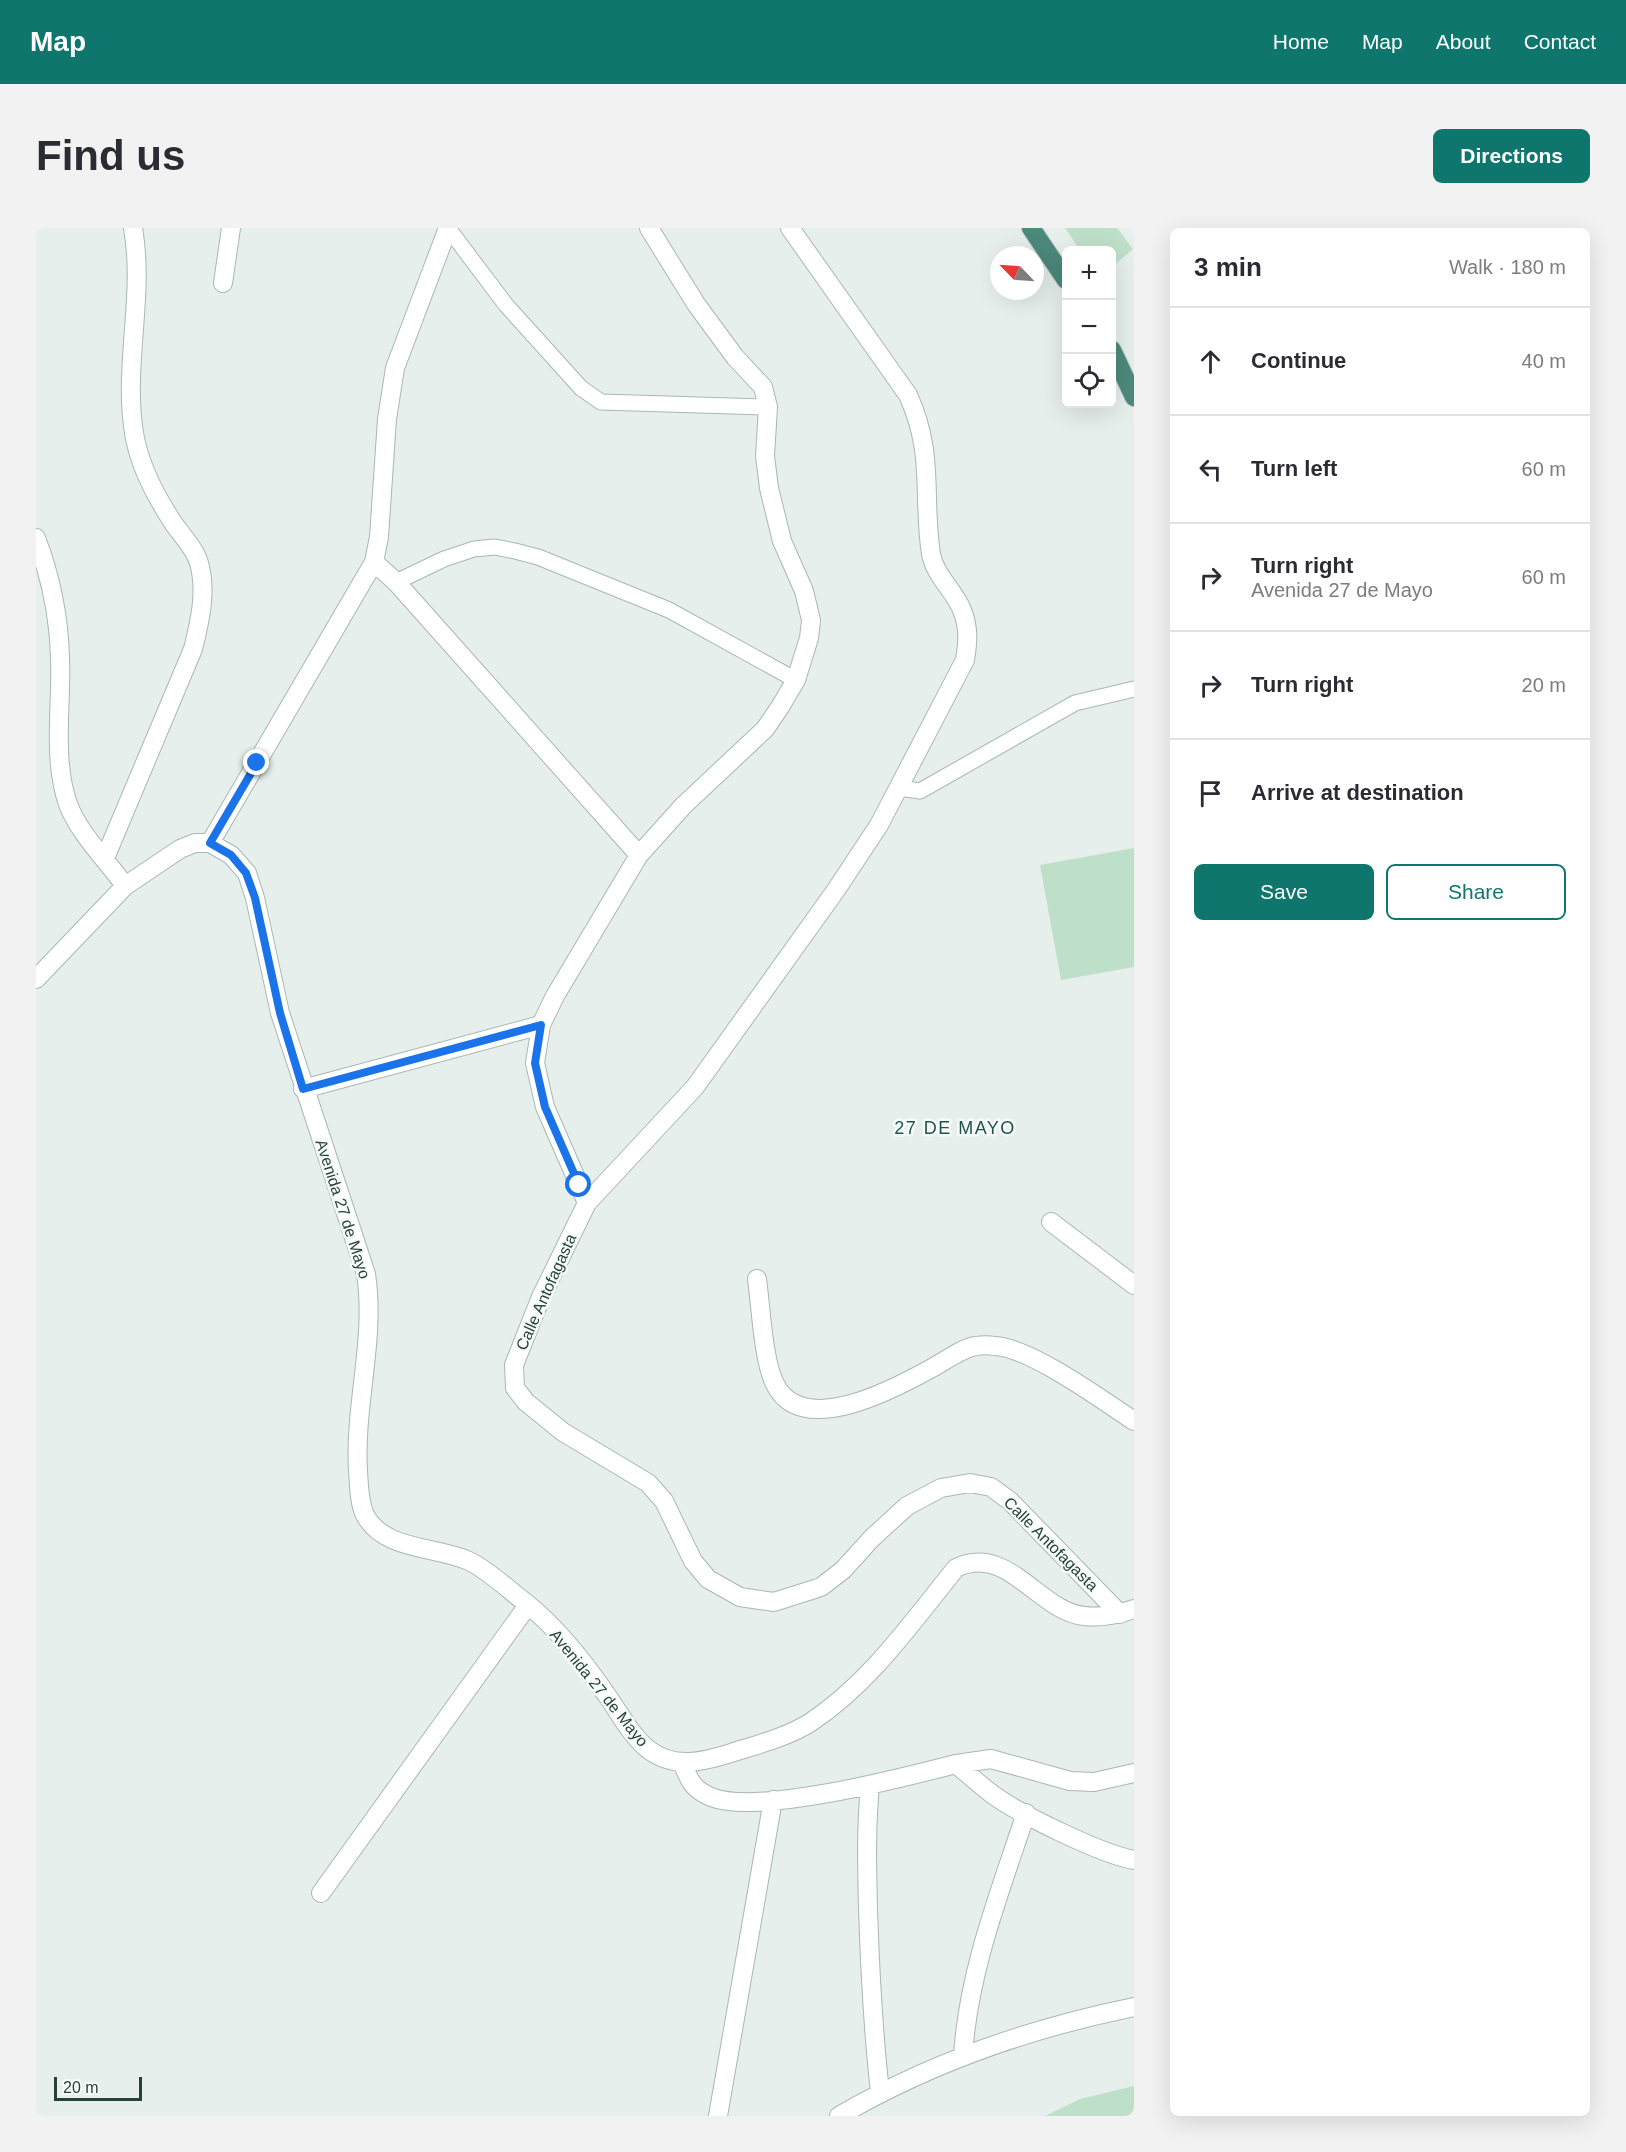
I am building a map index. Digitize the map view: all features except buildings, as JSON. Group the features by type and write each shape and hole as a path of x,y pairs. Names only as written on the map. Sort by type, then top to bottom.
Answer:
{"highway":[{"path":"1031,228 1062,274"},
{"path":"1114,354 1134,397"}],"street":[{"path":"105,858 193,649 201,615 202,590 199,562 158,497 140,456 134,432 131,363 138,271 133,228"},
{"path":"223,283 231,228"},
{"path":"36,979 125,886 180,849 195,843 210,843 374,562 379,537 387,419 395,368 448,228"},
{"path":"587,1203 545,1107 535,1063 541,1025 555,996 639,855 683,806 765,729 796,680 809,638 811,620 804,591 782,541 769,488 765,456 768,407 762,387 735,357 696,304 649,228"},
{"name":"Calle Antofagasta","path":"790,228 908,395 920,420 926,450 932,555 939,574 962,609 969,636 965,660 879,825 836,890 695,1087 587,1203 541,1297 514,1365 515,1388 526,1402 563,1432 648,1483 664,1501 693,1561 708,1579 740,1597 774,1602 802,1595 821,1587 843,1570 872,1538 907,1506 941,1488 970,1483 992,1487 1127,1611"},
{"path":"36,538 56,601 60,757 64,790 76,820 125,886"},
{"path":"374,562 396,582 639,855"},
{"name":"Avenida 27 de Mayo","path":"210,843 231,855 246,873 255,898 280,1013 303,1089 366,1274 371,1306 356,1436 364,1514 375,1530 396,1541 470,1561 528,1605 558,1634 591,1674 637,1738 666,1760 683,1764"},
{"path":"303,1089 541,1025"},
{"path":"1051,1222 1134,1285"},
{"path":"757,1279 768,1356 775,1386 795,1405 811,1410 844,1406 898,1386 975,1346 997,1346 1025,1355 1134,1421"},
{"path":"1127,1611 1083,1616 1057,1605 998,1567 989,1563 968,1562 956,1568 873,1669 844,1697 809,1724 725,1755 683,1764 690,1784 710,1797 726,1802 773,1800 870,1785 956,1764 991,1759 1070,1781 1094,1782 1134,1773"},
{"path":"321,1893 528,1605"},
{"path":"956,1764 993,1795 1026,1813 1075,1838 1134,1860"},
{"path":"870,1785 866,1824 869,1939 874,2037 880,2092"},
{"path":"718,2116 773,1800"},
{"path":"963,2056 966,2015 981,1953 1026,1813"},
{"path":"839,2116 880,2092 963,2056 1068,2020 1134,2007"}],"lane":[{"path":"448,228 506,305 581,388 601,402 768,407"},
{"path":"396,582 444,559 474,549 495,547 515,551 538,557 669,610 796,680"},
{"path":"899,788 920,792 1075,704 1134,689"}],"green space":[{"path":"1065,228 1117,228 1133,249 1116,264 1116,246 1077,246"},
{"path":"1134,848 1134,967 1061,980 1040,865"},
{"path":"1134,2086 1134,2116 1045,2116 1080,2099"}],"district":[{"name":"27 DE MAYO","path":"955,1128"}],"route":[{"path":"257,763 210,843 231,855 246,873 255,898 280,1013 303,1089 541,1025 535,1063 545,1107 579,1185"}]}
